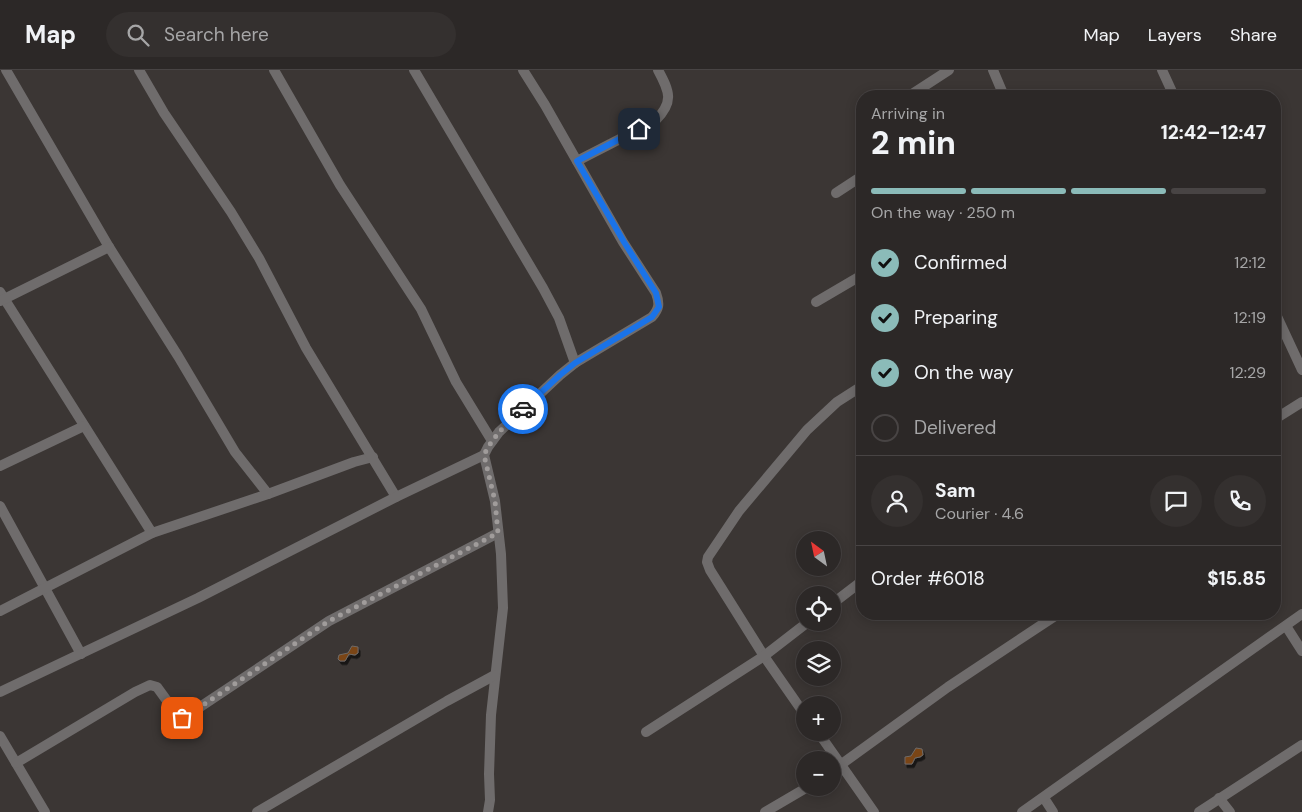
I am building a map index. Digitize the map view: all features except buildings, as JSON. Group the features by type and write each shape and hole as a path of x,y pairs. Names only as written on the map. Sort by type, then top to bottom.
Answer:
{"street":[{"path":"6,70 109,247 235,452 268,494"},
{"path":"139,70 164,113 231,212 259,258 306,348 396,497"},
{"path":"274,70 340,184 420,309 456,382 492,441"},
{"path":"414,70 543,288 559,318 575,363"},
{"path":"0,692 198,598 396,497 484,455 499,432 560,375 575,363 652,317 659,307 656,293 624,242 545,105 522,70"},
{"path":"577,161 655,121 664,112 668,104 667,86 658,70"},
{"path":"918,90 949,70"},
{"path":"993,70 1001,90"},
{"path":"1162,70 1171,90"},
{"path":"836,193 856,180"},
{"path":"109,247 1,297 152,533"},
{"path":"816,302 856,279"},
{"path":"1281,325 1302,370"},
{"path":"796,702 764,656 710,570 707,562 708,557 739,511 806,430 837,402 856,390"},
{"path":"1281,414 1302,402"},
{"path":"0,466 84,426"},
{"path":"484,455 495,501 503,608 491,715 490,800 488,812"},
{"path":"0,612 152,533 373,457"},
{"path":"0,506 81,654"},
{"path":"16,763 150,685 157,687 178,716 185,717 329,621 498,533"},
{"path":"841,597 856,586"},
{"path":"1022,812 1302,614"},
{"path":"841,765 948,687 1049,620"},
{"path":"1286,626 1302,651"},
{"path":"646,732 764,656 796,631"},
{"path":"257,812 446,701 495,675"},
{"path":"0,736 45,812"},
{"path":"1199,812 1302,745"},
{"path":"841,773 874,812"},
{"path":"765,812 796,794"},
{"path":"1044,798 1053,812"},
{"path":"1220,798 1230,812"}],"way so far":[{"path":"182,718 329,621 498,533 495,501 484,455 499,432 523,409"}],"route":[{"path":"523,409 575,363 652,317 658,311 659,300 656,293 577,161 639,129"}]}
